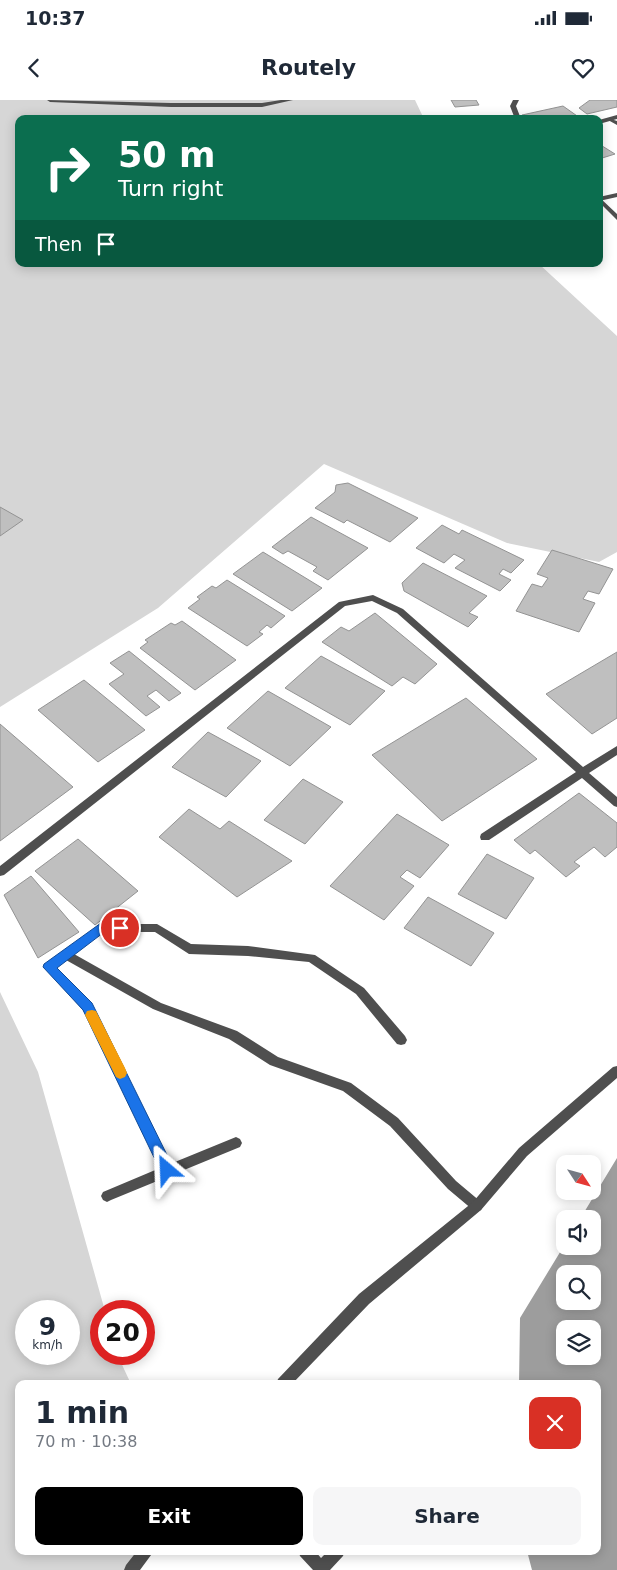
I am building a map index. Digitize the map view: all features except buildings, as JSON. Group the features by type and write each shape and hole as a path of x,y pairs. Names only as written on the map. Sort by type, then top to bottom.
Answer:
{"street":[{"path":"50,100 171,105 262,105 290,100"},
{"path":"516,100 513,106 516,115"},
{"path":"603,121 617,117"},
{"path":"610,119 617,123"},
{"path":"603,198 617,195"},
{"path":"603,203 617,218"},
{"path":"0,872 342,604 372,598 400,611 617,803"},
{"path":"485,837 617,750"},
{"path":"167,1170 87,1006 49,967 101,928 158,928 189,949 248,951 312,958 360,991 401,1040"},
{"path":"66,955 157,1006 233,1035 274,1061 346,1087 394,1122 452,1185 477,1206"},
{"path":"287,1380 364,1299 477,1206 523,1152 617,1071"},
{"path":"107,1196 236,1143"},
{"path":"131,1570 144,1555"},
{"path":"309,1555 322,1569 334,1555"}],"shaded area":[{"path":"0,100 415,100 422,115 15,115 15,267 542,267 617,336 617,552 599,562 507,543 324,464 158,608 0,707"},
{"path":"0,992 38,1072 102,1300 90,1300 90,1365 122,1365 129,1380 15,1380 15,1555 139,1555 130,1570 0,1570"},
{"path":"617,1158 617,1570 532,1570 528,1555 601,1555 601,1380 519,1380 520,1318 558,1255 601,1255 601,1210 585,1210 592,1200 601,1200 601,1184"}],"slow traffic":[{"path":"92,1015 120,1073"}],"route":[{"path":"120,928 101,928 49,967 87,1006 167,1170"}]}
